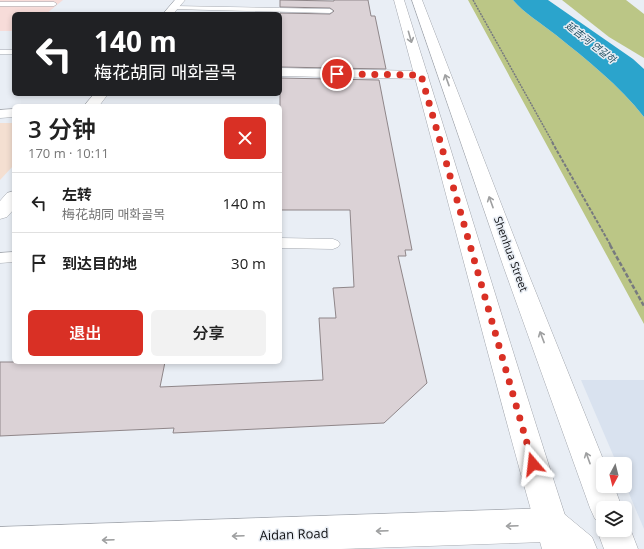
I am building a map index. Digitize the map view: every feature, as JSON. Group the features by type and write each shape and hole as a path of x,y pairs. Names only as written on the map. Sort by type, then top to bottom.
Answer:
{"main road":[{"path":"399,0 555,537 580,549"},
{"name":"Shenhua Street","path":"417,0 515,268 603,501"},
{"path":"282,72 421,75"},
{"path":"93,104 99,96"},
{"path":"0,114 12,113"},
{"path":"0,214 12,199"},
{"name":"Aidan Road","path":"0,544 555,537"},
{"path":"617,537 621,549"}],"lane":[{"path":"0,4 54,4"},
{"path":"174,7 330,11"},
{"path":"0,52 12,52"},
{"path":"282,243 333,244"},
{"path":"0,258 12,257"}],"path":[{"path":"473,0 644,306"}],"shaded area":[{"path":"0,0 63,0 48,12 12,12 12,31 0,31"},
{"path":"0,123 12,123 12,167 0,180"},
{"path":"581,380 644,380 644,529 629,493 632,493 632,457 614,457"}],"green space":[{"path":"468,0 513,0 528,14 602,73 624,94 644,117 644,324"},
{"path":"562,0 626,0 644,14 644,58 609,37"}],"water":[{"name":"延吉河 연길하","path":"513,0 548,0 633,59 644,69 644,117 624,94 602,73 528,14"}],"building":[{"path":"280,0 368,0 371,16 375,16 386,69 282,67 282,13 330,14 334,11 330,8 280,7"},
{"path":"282,78 379,80 412,250 405,250 406,256 398,256 427,383 384,423 173,433 174,428 0,436 0,362 12,362 12,364 165,364 160,387 323,380 319,318 336,318 333,288 354,287 350,210 282,210 282,104 280,104 280,96 282,96"}],"route":[{"path":"337,74 421,75 533,464"}]}
